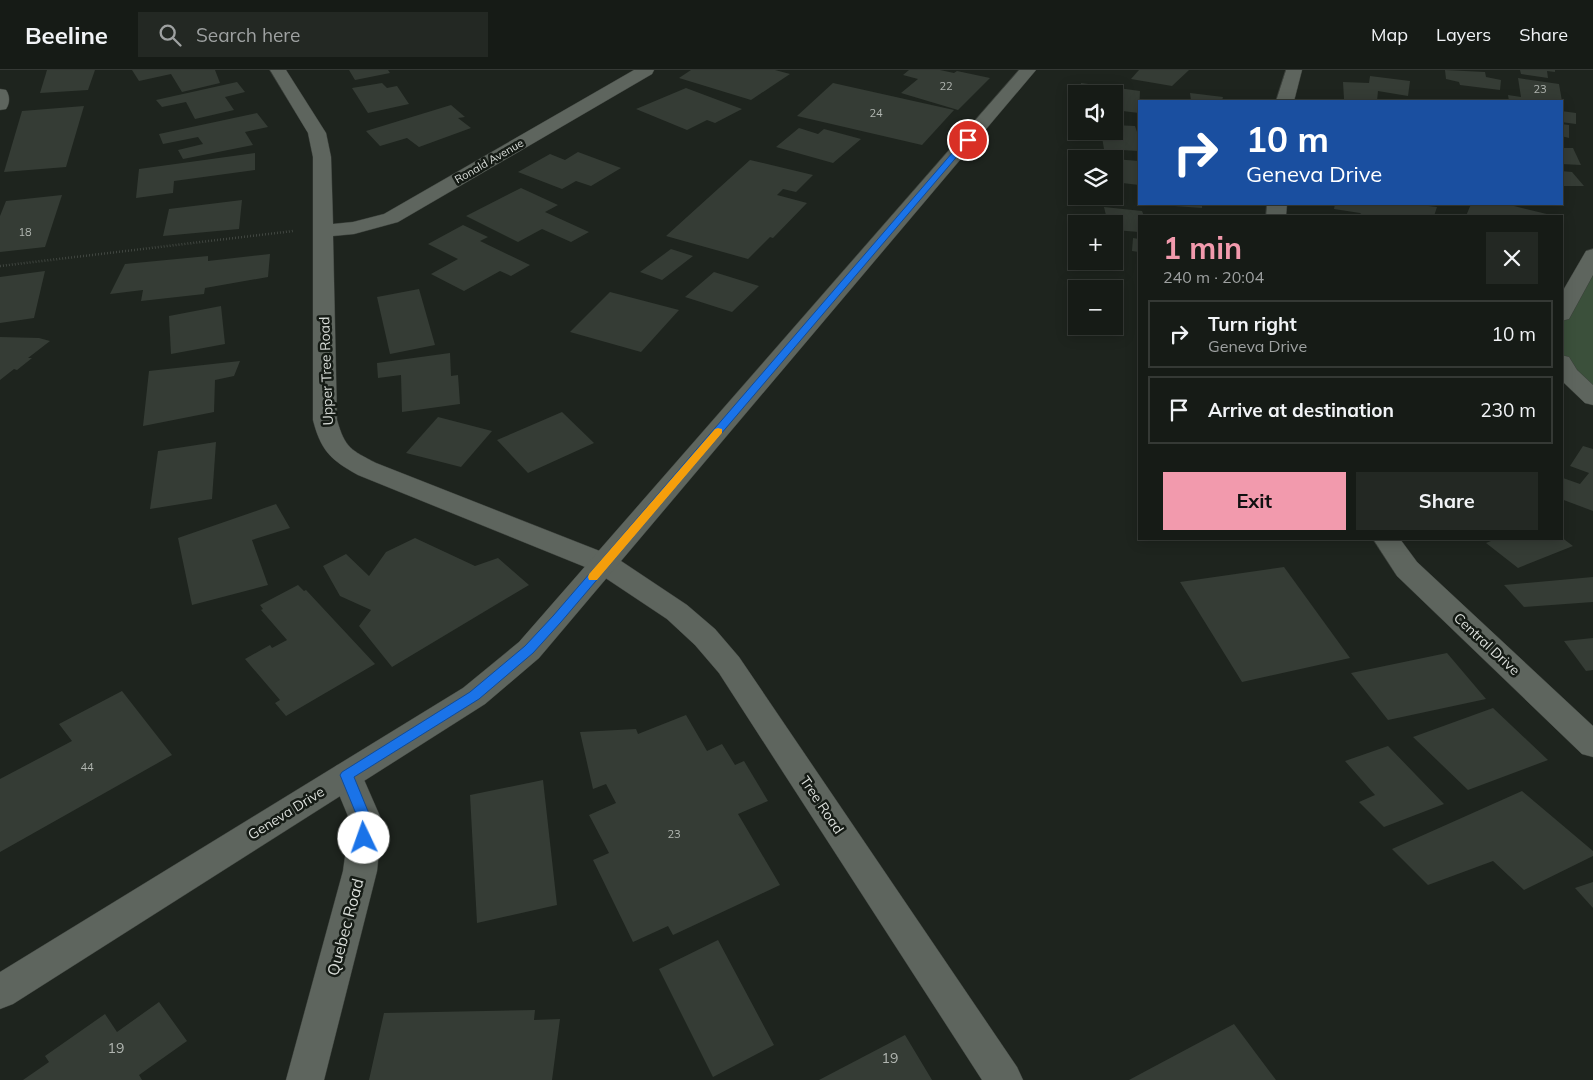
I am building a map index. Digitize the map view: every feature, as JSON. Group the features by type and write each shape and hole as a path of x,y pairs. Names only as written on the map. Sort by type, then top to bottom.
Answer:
{"street":[{"name":"Upper Tree Road","path":"278,70 317,132 322,157 325,420 331,443 343,457 367,469 605,564"},
{"name":"Ronald Avenue","path":"324,231 354,228 391,218 646,70"},
{"name":"Geneva Drive","path":"0,992 474,696 504,673 546,632 1028,70"},
{"path":"1285,100 1294,70"},
{"path":"603,94 607,72"},
{"path":"0,94 0,105"},
{"path":"1563,310 1593,255"},
{"path":"1563,365 1568,374 1593,398"},
{"name":"Central Drive","path":"1387,540 1407,569 1593,745"},
{"name":"Tree Road","path":"605,564 677,612 705,637 729,665 1004,1080"},
{"name":"Quebec Road","path":"305,1080 360,871 366,821 347,775"}],"path":[{"path":"0,266 299,230 324,231"}],"green space":[{"path":"1593,270 1593,398 1563,363 1563,311"}],"building":[{"path":"47,70 95,70 88,90 40,93"},
{"path":"132,70 215,70 220,83 182,92 171,74 139,81"},
{"path":"349,70 388,70 390,73 355,80"},
{"path":"691,70 775,70 790,74 751,100 679,78"},
{"path":"909,70 940,70 954,73 957,71 990,78 958,110 901,93 918,79 903,75"},
{"path":"1139,70 1189,70 1172,86 1131,79"},
{"path":"1445,70 1485,72 1486,77 1501,80 1500,90 1460,85 1459,82 1446,79"},
{"path":"1520,70 1555,70 1555,72 1547,71 1548,78 1521,74"},
{"path":"1370,76 1410,81 1408,96 1378,91 1377,100 1344,99 1343,82 1369,83"},
{"path":"1518,78 1559,84 1562,100 1509,100 1508,95 1521,97"},
{"path":"237,82 245,92 225,97 234,110 195,119 186,102 162,107 156,100"},
{"path":"382,83 387,88 397,86 409,104 368,113 352,88"},
{"path":"833,83 954,110 922,145 797,116"},
{"path":"686,88 742,109 715,123 707,120 687,130 636,109"},
{"path":"1123,89 1140,91 1138,113 1123,111"},
{"path":"1190,93 1223,97 1222,100 1191,100"},
{"path":"451,105 465,117 458,118 471,128 419,147 407,138 380,146 366,131"},
{"path":"84,106 66,167 4,172 22,111"},
{"path":"1563,111 1576,113 1576,124 1563,122"},
{"path":"257,113 268,127 245,132 253,145 183,159 178,150 203,144 198,137 163,144 159,134"},
{"path":"1563,124 1569,125 1569,138 1563,136"},
{"path":"1123,125 1135,126 1138,132 1138,151 1104,149 1102,140 1123,140"},
{"path":"799,128 818,134 824,129 861,139 833,163 776,147"},
{"path":"1563,148 1573,148 1581,165 1563,164"},
{"path":"578,152 621,168 591,186 576,181 562,189 518,172 550,154 565,160"},
{"path":"255,153 255,170 174,181 173,193 136,198 139,169"},
{"path":"750,160 813,175 796,192 783,189 777,195 807,203 773,238 770,237 748,259 666,236"},
{"path":"1123,160 1138,161 1138,185 1123,183"},
{"path":"1563,171 1572,172 1584,186 1563,186"},
{"path":"521,188 558,205 545,212 589,232 571,242 542,229 518,242 466,216"},
{"path":"62,195 45,247 0,252 0,216 6,201"},
{"path":"242,200 239,229 163,236 169,209"},
{"path":"1202,205 1202,208 1174,206"},
{"path":"1335,205 1420,205 1437,207 1434,215 1363,215 1334,209"},
{"path":"1471,205 1510,205 1551,215 1466,215"},
{"path":"1104,207 1142,211 1144,215 1138,215 1138,232 1123,231 1123,215 1106,215"},
{"path":"463,225 488,237 480,241 530,265 511,276 500,271 464,291 431,274 458,259 428,244"},
{"path":"1133,238 1138,239 1138,252 1132,251"},
{"path":"671,249 693,256 662,280 640,272"},
{"path":"270,254 268,277 205,288 204,294 141,301 143,290 110,294 125,264 208,256 208,261"},
{"path":"45,271 34,318 0,323 0,277"},
{"path":"714,272 759,286 732,312 685,297"},
{"path":"419,289 435,345 390,354 377,297"},
{"path":"610,292 679,310 641,352 570,332"},
{"path":"221,306 225,344 171,354 169,316"},
{"path":"0,337 39,338 50,341 28,358 32,358 17,370 14,369 0,380"},
{"path":"450,353 451,376 458,375 460,404 402,412 401,375 378,378 377,363"},
{"path":"240,361 234,376 215,380 214,412 143,426 149,371"},
{"path":"562,412 594,443 528,473 497,440"},
{"path":"438,417 492,431 461,467 406,453"},
{"path":"216,442 212,499 150,509 158,451"},
{"path":"1583,446 1593,449 1593,511 1563,500 1563,478 1580,484 1589,473 1570,466"},
{"path":"276,504 290,528 252,540 268,585 192,605 178,538"},
{"path":"415,538 475,566 498,558 529,585 392,667 359,626 371,610 340,596 323,566 346,554 369,576 386,552"},
{"path":"1563,538 1573,546 1518,568 1486,543 1494,540"},
{"path":"1284,567 1350,658 1242,682 1180,582"},
{"path":"1593,577 1593,602 1524,607 1504,585"},
{"path":"298,585 304,591 306,590 375,664 286,716 275,703 280,700 245,659 270,645 272,648 287,640 261,610 263,609 260,605"},
{"path":"1593,638 1593,670 1586,671 1564,641"},
{"path":"1447,653 1486,699 1388,720 1351,673"},
{"path":"122,691 172,755 0,852 0,779 72,741 59,724"},
{"path":"1493,708 1548,760 1468,790 1413,737"},
{"path":"686,715 707,751 722,744 735,765 744,761 768,801 738,814 780,885 673,935 668,926 633,942 593,860 609,853 589,815 616,803 606,784 593,789 580,732 636,729 638,734"},
{"path":"1388,746 1444,804 1384,827 1359,802 1375,795 1345,761"},
{"path":"543,780 557,905 477,923 470,795"},
{"path":"1522,791 1593,851 1593,856 1524,890 1493,861 1428,885 1392,849"},
{"path":"1593,882 1593,908 1575,888"},
{"path":"718,940 774,1045 713,1077 659,969"},
{"path":"159,1002 187,1041 139,1075 142,1080 23,1080 49,1062 45,1056 105,1014 117,1032"},
{"path":"535,1010 534,1020 560,1019 552,1080 369,1080 384,1013"},
{"path":"1234,1024 1276,1080 1129,1080"},
{"path":"905,1035 932,1080 819,1080"}],"slow traffic":[{"path":"593,577 718,431"}],"route":[{"path":"364,838 366,821 347,775 474,696 504,673 529,650 968,140"}]}
